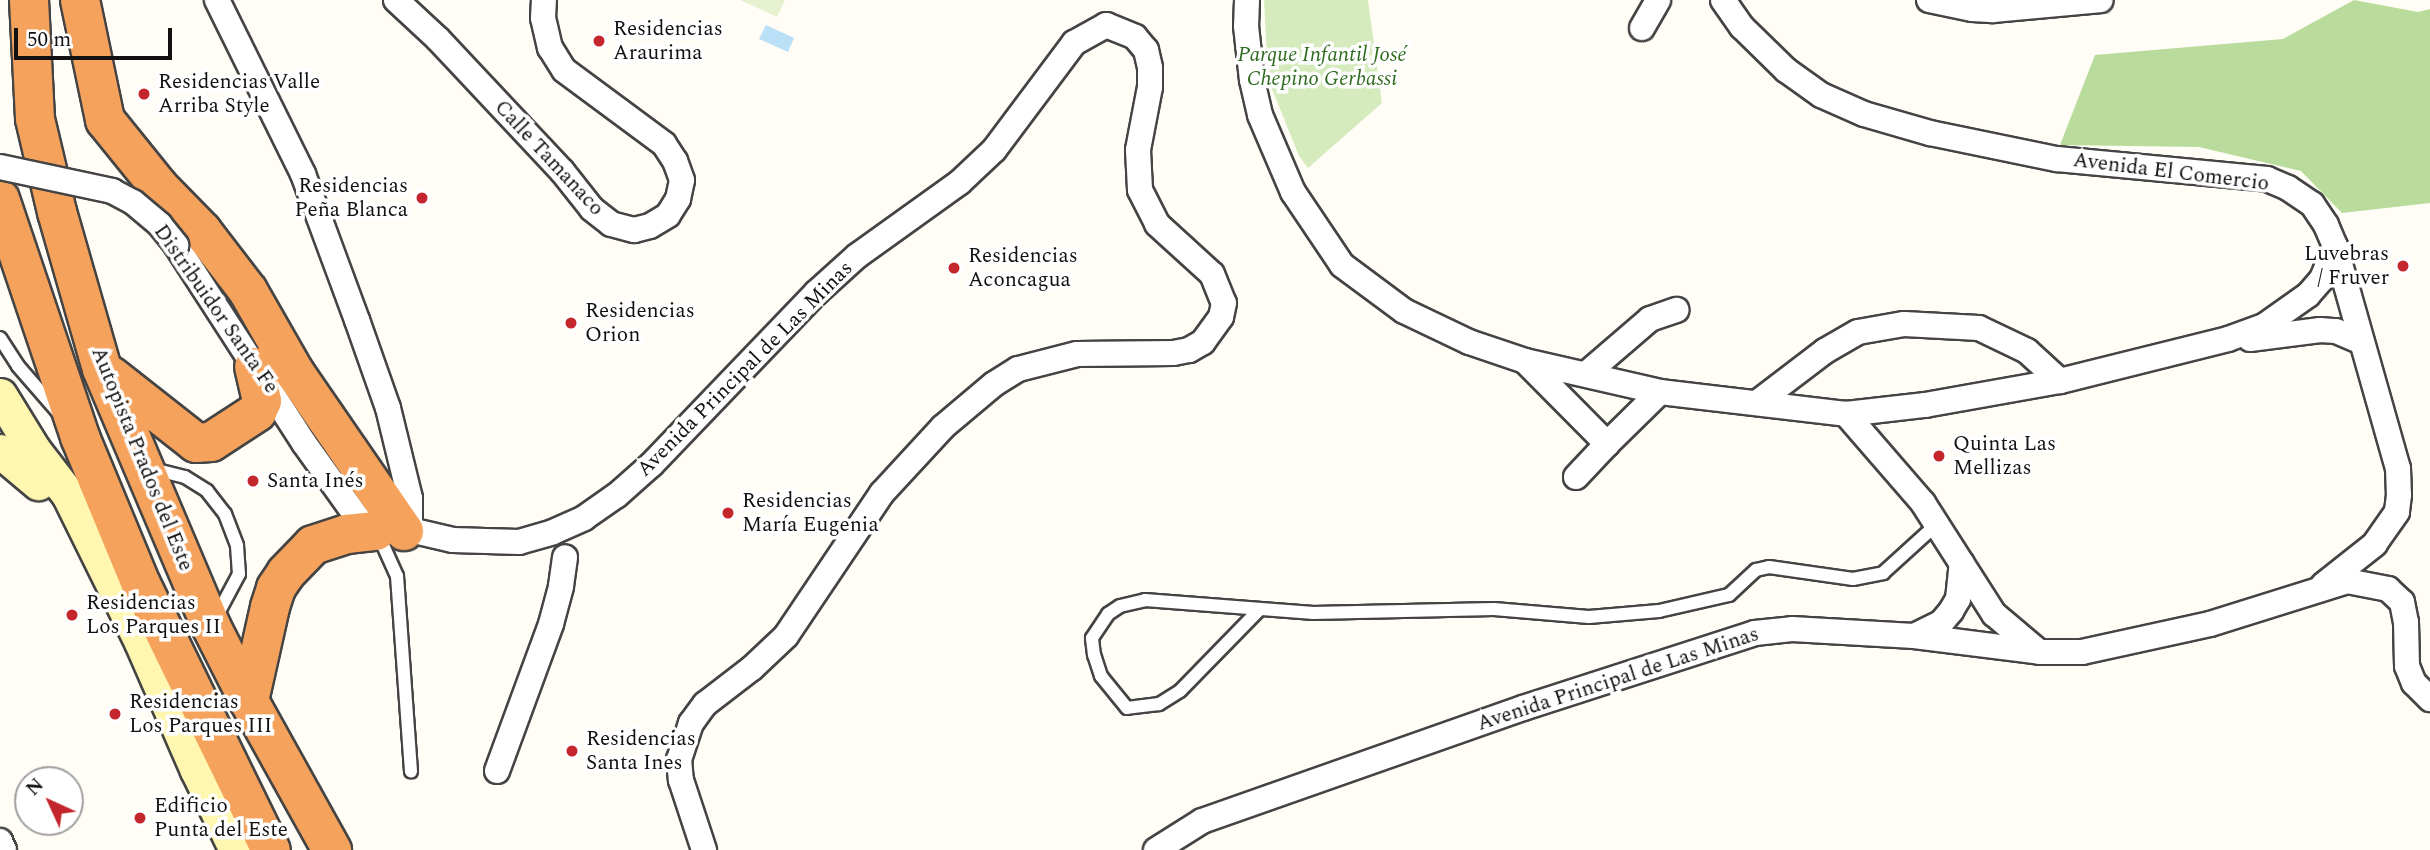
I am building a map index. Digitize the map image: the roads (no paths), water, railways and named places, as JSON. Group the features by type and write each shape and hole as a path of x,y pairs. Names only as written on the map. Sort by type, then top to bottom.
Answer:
{"highway":[{"name":"Autopista Prados del Este","path":"29,0 35,119 57,212 102,369 122,408 142,466 211,626 249,701 332,850"},
{"path":"80,0 105,120 159,187 202,231 248,291 295,373 397,531 347,534 313,545 286,573 276,589 270,607 249,701"},
{"path":"0,199 80,437 141,584 271,850"},
{"path":"102,369 196,443 211,442 257,412 262,401 254,367"}],"street":[{"path":"217,0 303,174 388,408 411,498 397,531"},
{"name":"Calle Tamanaco","path":"396,0 562,171 592,209 611,224 634,230 650,226 668,215 678,199 682,180 674,160 664,145 564,70 550,48 543,18 544,0"},
{"path":"1247,0 1246,26 1252,80 1260,115 1293,192 1342,265 1369,288 1435,327 1525,361 1660,391 1846,414 1926,405 2060,381 2228,339 2264,326 2297,306 2322,279 2335,246"},
{"path":"1643,28 1658,0"},
{"name":"Avenida El Comercio","path":"1723,0 1742,27 1786,70 1821,95 1864,114 1930,133 2057,159 2267,179 2288,188 2312,204 2326,225 2335,246 2398,468 2397,512 2375,544 2319,589"},
{"path":"1929,0 1972,9 1994,10 2101,0"},
{"name":"Avenida Principal de Las Minas","path":"397,531 453,540 519,542 554,532 616,496 652,464 816,293 858,256 960,182 994,150 1074,43 1106,24 1135,37 1146,50 1150,68 1150,87 1138,150 1140,190 1146,208 1157,224 1212,274 1224,303 1221,317 1203,342 1189,349 1173,353 1112,351 1077,354 1018,369 994,384 943,427 882,492 786,636 752,668 705,704 691,723 679,759 681,780 704,850"},
{"name":"Distribuidor Santa Fe","path":"0,167 112,191 133,201 160,225 176,245 254,367 278,398 341,497 357,517 397,531"},
{"path":"1586,374 1650,319 1676,310"},
{"path":"1758,402 1825,351 1858,332 1904,324 1979,328 2027,351 2060,381"},
{"path":"2228,339 2264,339 2336,331 2362,342"},
{"path":"1525,361 1606,444"},
{"path":"1576,477 1660,391"},
{"path":"0,395 34,450 68,494 142,642 197,770 236,850"},
{"path":"1846,414 1938,523 1994,614 2040,652"},
{"path":"1,451 38,482 87,533"},
{"path":"497,771 551,624 565,557"},
{"path":"1914,636 1941,623 1951,611 1958,599 1962,564"},
{"name":"Avenida Principal de Las Minas","path":"1156,850 1202,821 1522,708 1755,633 1792,629 1914,636 2040,652 2082,652 2210,624 2347,581 2388,589 2402,602 2406,622 2407,666 2414,683 2430,699"},
{"path":"0,841 4,850"}],"lane":[{"path":"0,338 18,366 80,437"},
{"path":"142,466 185,477 207,491 225,514 237,546 239,574 211,626"},
{"path":"1259,610 1180,691 1159,704 1127,708 1101,676 1092,638 1098,626 1120,606 1145,600 1313,613 1494,610 1589,617 1659,611 1728,595 1756,569 1769,567 1853,579 1882,573 1938,523"},
{"path":"397,531 397,576 411,771"}],"water":[{"path":"766,25 794,38 788,52 759,39"}],"place":[{"name":"Residencias Araurima","path":"599,41"},
{"name":"Residencias Valle Arriba Style","path":"144,94"},
{"name":"Residencias Peña Blanca","path":"422,198"},
{"name":"Luvebras / Fruver","path":"2403,266"},
{"name":"Residencias Aconcagua","path":"954,268"},
{"name":"Residencias Orion","path":"571,323"},
{"name":"Quinta Las Mellizas","path":"1939,456"},
{"name":"Santa Inés","path":"253,481"},
{"name":"Residencias María Eugenia","path":"728,513"},
{"name":"Residencias Los Parques II","path":"72,615"},
{"name":"Residencias Los Parques III","path":"115,714"},
{"name":"Residencias Santa Ines","path":"572,751"},
{"name":"Edificio Punta del Este","path":"140,818"}],"park label":[{"name":"Parque Infantil José Chepino Gerbassi","path":"1322,67"}]}
